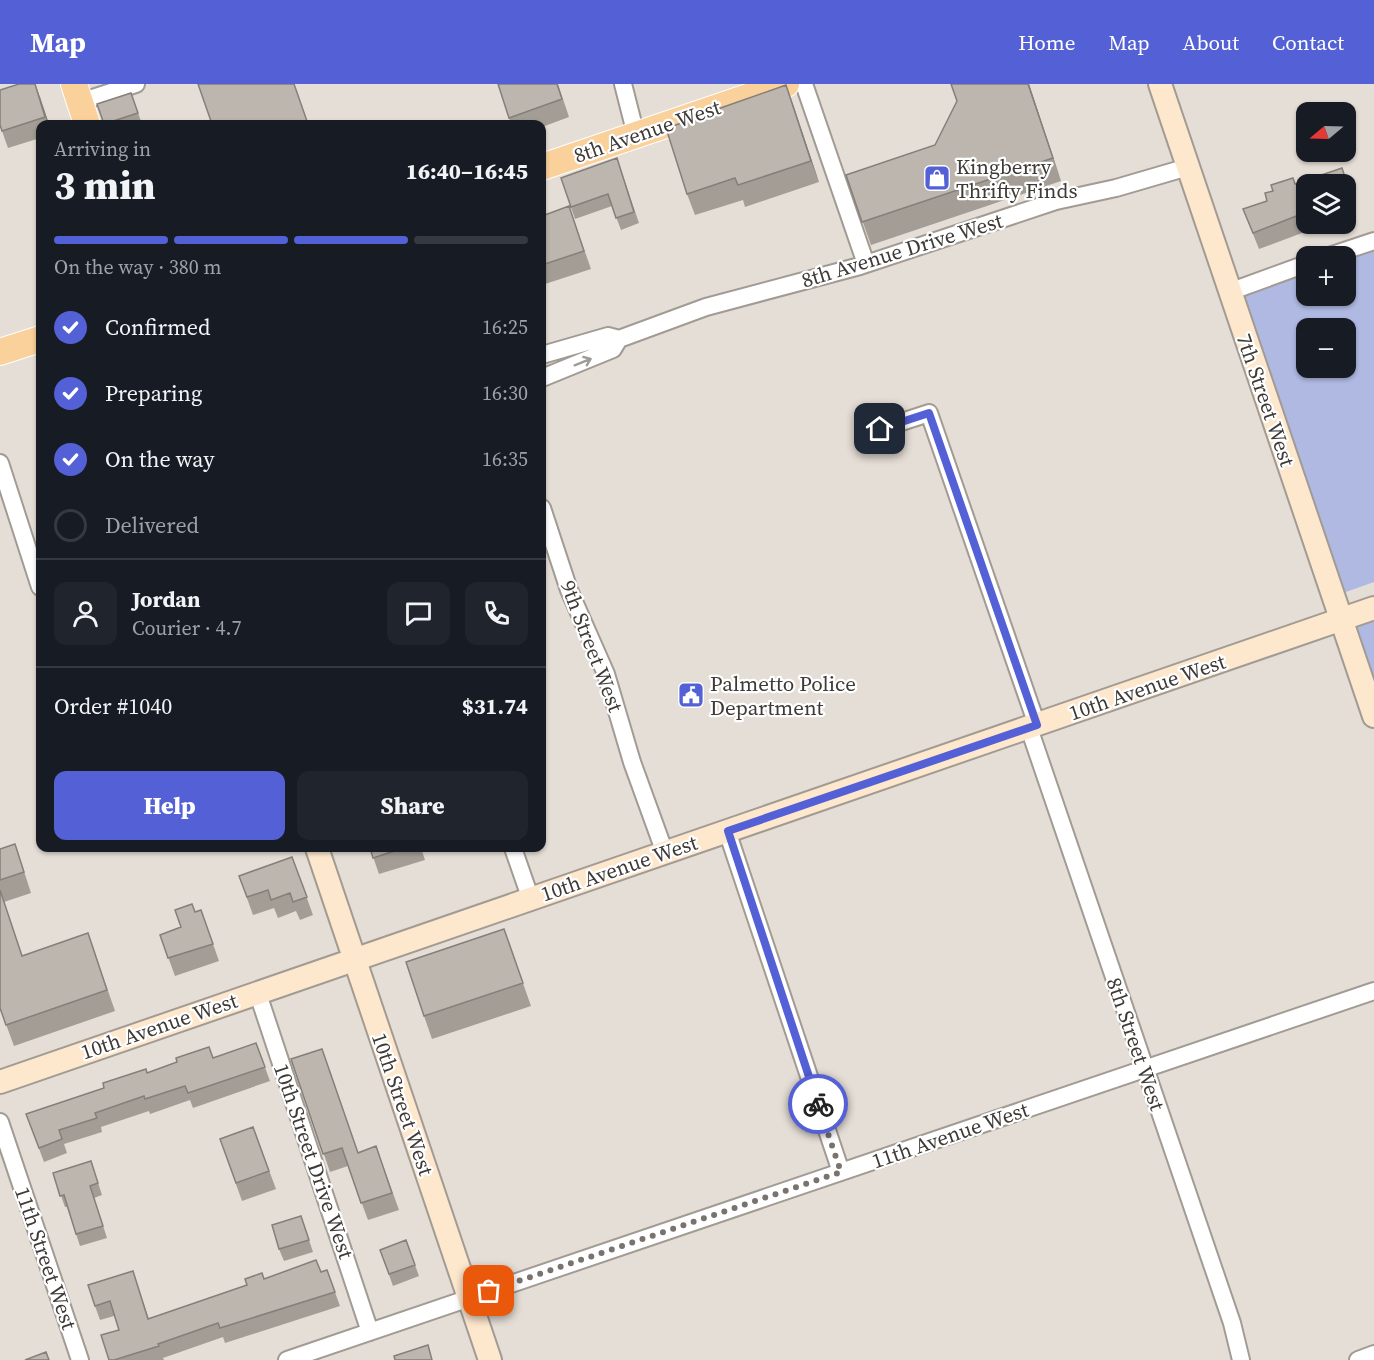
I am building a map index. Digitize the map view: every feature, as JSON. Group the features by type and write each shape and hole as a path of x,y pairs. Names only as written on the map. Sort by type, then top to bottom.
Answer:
{"main road":[{"path":"55,84 77,109"},
{"name":"8th Avenue West","path":"546,165 786,84"},
{"path":"0,352 36,340"}],"street":[{"path":"77,109 136,84"},
{"path":"623,84 636,135"},
{"path":"804,84 866,264"},
{"name":"7th Street West","path":"1160,84 1374,716"},
{"name":"8th Avenue Drive West","path":"546,354 608,336 620,339 706,307 866,264 1056,201 1116,188 1188,167"},
{"path":"1356,247 1374,241"},
{"path":"1229,292 1296,268"},
{"name":"8th Avenue Drive West","path":"546,376 613,350 620,339"},
{"name":"8th Street West","path":"880,429 929,413 1033,726 1143,1070 1228,1312 1241,1360"},
{"path":"0,463 36,575"},
{"name":"9th Street West","path":"546,520 569,590 606,674 632,762 664,853"},
{"name":"10th Avenue West","path":"0,1082 257,991 1374,608"},
{"path":"728,831 841,1172"},
{"name":"10th Street West","path":"318,852 490,1360"},
{"path":"514,852 530,897"},
{"name":"10th Street Drive West","path":"257,991 370,1332"},
{"name":"11th Avenue West","path":"287,1360 1374,991"},
{"name":"11th Street West","path":"0,1122 80,1360"},
{"path":"1358,1360 1374,1354"}],"shaded area":[{"path":"1374,248 1374,582 1343,593 1236,294 1296,274 1296,306 1356,306 1356,254"},
{"path":"1374,614 1374,696 1349,623"}],"building":[{"path":"19,84 35,84 45,117 2,131 0,90"},
{"path":"198,84 294,84 307,120 211,120"},
{"path":"498,84 557,84 562,99 509,118"},
{"path":"951,84 1028,84 1053,158 862,222 846,175 935,145 957,101"},
{"path":"786,85 811,161 738,185 735,178 687,194 666,128"},
{"path":"131,93 138,113 116,120 103,120 97,104"},
{"path":"617,158 634,212 616,218 608,194 571,207 561,178"},
{"path":"1342,168 1344,174 1324,174"},
{"path":"1293,178 1296,216 1253,233 1243,209 1267,201 1265,193 1273,191 1271,185"},
{"path":"569,206 584,251 546,264 546,215"},
{"path":"15,844 24,872 0,880 0,849"},
{"path":"371,852 392,852 373,858"},
{"path":"292,857 307,897 293,902 290,893 271,900 268,890 247,897 239,876"},
{"path":"0,890 22,956 88,933 107,990 6,1025 0,1008"},
{"path":"192,904 195,912 201,910 213,944 168,958 160,935 181,927 175,910"},
{"path":"504,929 523,983 424,1016 406,962"},
{"path":"256,1043 265,1067 188,1093 185,1086 145,1099 144,1096 95,1113 97,1118 59,1130 62,1139 39,1148 26,1114 104,1088 103,1083 146,1069 147,1073 177,1062 176,1058 209,1047 213,1058"},
{"path":"322,1049 358,1153 376,1146 392,1193 361,1203 342,1148 323,1154 291,1059"},
{"path":"253,1127 269,1171 236,1183 220,1139"},
{"path":"91,1161 98,1183 90,1186 103,1226 76,1234 64,1195 60,1196 53,1173"},
{"path":"301,1216 309,1240 279,1249 272,1225"},
{"path":"406,1240 415,1265 389,1274 380,1250"},
{"path":"316,1260 321,1272 327,1270 335,1292 220,1328 218,1323 158,1344 159,1346 109,1360 101,1335 119,1330 110,1301 95,1306 88,1285 133,1271 148,1319 247,1285 245,1279 262,1273 264,1279"},
{"path":"428,1345 432,1360 395,1360 394,1356"},
{"path":"46,1352 49,1360 25,1360"}],"way so far":[{"path":"489,1291 841,1172 818,1104"}],"place":[{"name":"Kingberry Thrifty Finds","path":"937,178"},
{"name":"Palmetto Police Department","path":"691,695"}],"route":[{"path":"818,1104 728,831 1037,725 929,413 880,429"}]}
